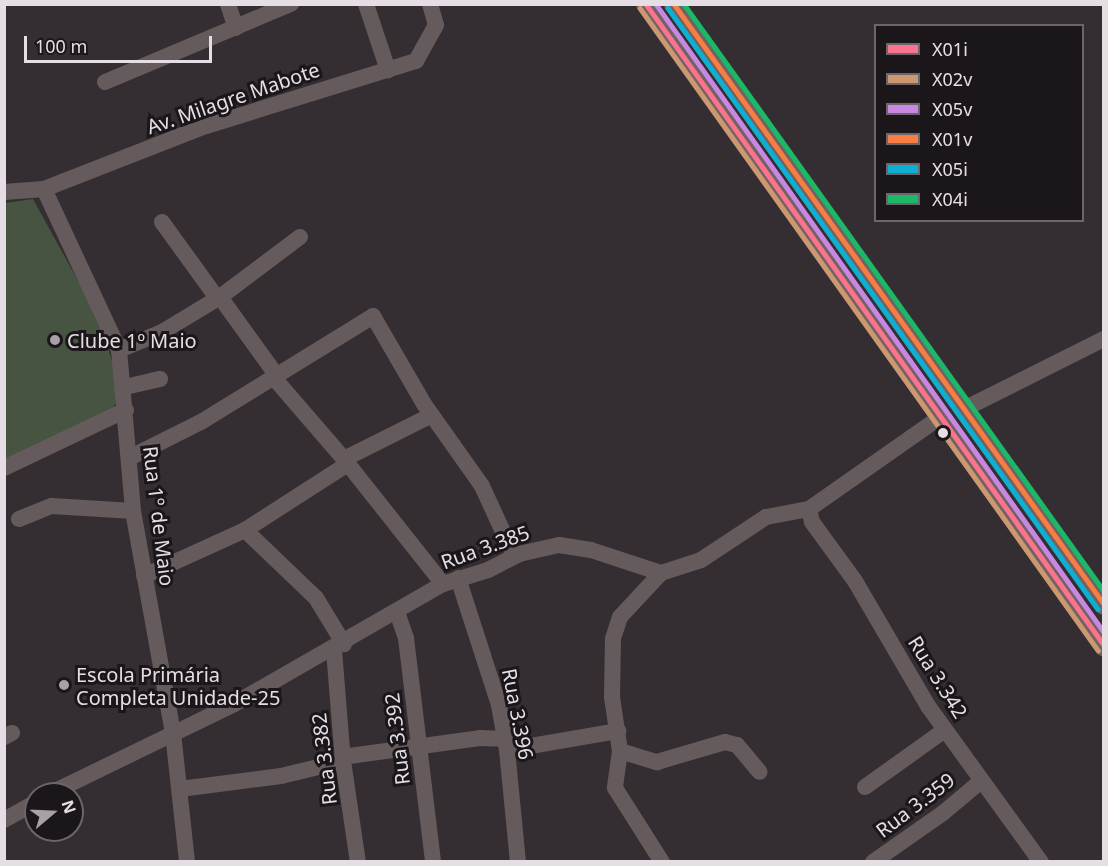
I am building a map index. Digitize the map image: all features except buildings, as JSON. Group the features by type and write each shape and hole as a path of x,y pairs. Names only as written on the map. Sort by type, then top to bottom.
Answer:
{"main road":[{"path":"646,4 939,418 1104,646"},
{"path":"674,4 1104,605"},
{"path":"990,487 1009,472"}],"street":[{"path":"228,4 236,28"},
{"path":"105,82 291,4"},
{"path":"366,4 388,70"},
{"name":"Av. Milagre Mabote","path":"4,192 44,189 206,126 416,61 436,25 430,4"},
{"name":"Rua 1º de Maio","path":"44,189 119,350 125,387 133,510 173,733 188,861"},
{"name":"Rua 3.396","path":"162,222 275,377 451,581 480,639 506,744 518,861"},
{"path":"119,350 169,328 219,298 300,237"},
{"path":"129,458 183,432 374,316 432,416 482,486 513,556"},
{"path":"964,409 1104,339"},
{"path":"125,387 160,379"},
{"path":"4,468 126,410"},
{"path":"144,576 244,530 346,461 432,416"},
{"path":"662,861 615,788 620,751 612,698 613,639 625,610 661,573 701,560 766,517 809,509 939,418"},
{"path":"19,519 52,506 133,510"},
{"name":"Rua 3.342","path":"809,509 812,522 855,581 945,730 1041,861"},
{"path":"244,530 304,585 339,647"},
{"name":"Rua 3.385","path":"73,782 339,647 451,581 488,570 513,556 572,545 661,573"},
{"name":"Rua 3.392","path":"397,612 406,638 433,861"},
{"name":"Rua 3.382","path":"339,647 343,759 358,861"},
{"path":"865,788 945,730"},
{"path":"180,789 281,776 343,759 419,746 506,744 618,731"},
{"path":"620,751 657,762 725,742 736,745 760,772"},
{"name":"Rua 3.359","path":"873,861 943,813 981,781"},
{"path":"6,817 24,808"}],"green space":[{"name":"Clube 1º Maio","path":"33,199 98,317 113,364 116,402 111,413 5,463 5,203"}],"transit line":[{"name":"X01i","path":"646,4 1104,645"},
{"name":"X05v","path":"656,4 1104,632"},
{"name":"X01v","path":"674,4 1104,604"},
{"name":"X04i","path":"684,4 1104,591"},
{"name":"X02v","path":"640,8 1098,650"},
{"name":"X05i","path":"668,8 1098,609"}],"place":[{"name":"Clube 1º Maio","path":"55,340"},
{"name":"Escola Primária Completa Unidade-25","path":"64,685"}]}
